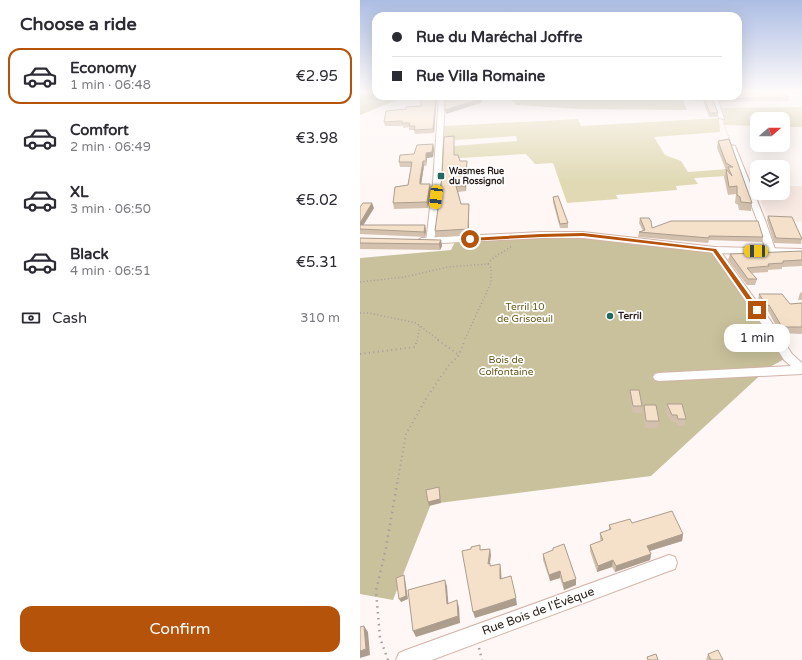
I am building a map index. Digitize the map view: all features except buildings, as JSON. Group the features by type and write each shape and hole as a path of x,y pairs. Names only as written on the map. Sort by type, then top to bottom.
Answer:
{"street":[{"path":"430,242 437,182 440,122"},
{"path":"732,146 761,220 771,252"},
{"path":"410,241 430,242 541,235 583,235 715,250 802,252"},
{"path":"715,250 766,322 788,357 802,370"},
{"path":"659,377 802,370"},
{"name":"Rue Bois de l'Évêque","path":"406,660 669,563"}],"path":[{"path":"723,122 732,146"},
{"path":"488,264 492,258 503,253 511,245 518,244"},
{"path":"360,282 404,276 448,267 488,264"},
{"path":"388,660 380,638 376,591 386,548 406,434 427,397 449,365 459,355 467,333 491,283 491,268 488,264"},
{"path":"360,312 416,323 459,355"},
{"path":"360,354 415,347 420,326"}],"shaded area":[{"path":"524,122 579,122 581,126 653,122 719,122 720,132 654,137 665,155 681,161 688,172 741,168 726,176 694,178 698,184 676,186 677,190 616,195 618,199 567,203 553,163 535,164 526,154 443,159 441,147 517,141 516,136 441,141 444,126"},
{"path":"723,122 750,122 750,126 724,125"},
{"path":"790,122 802,122 802,127 790,127"},
{"path":"790,186 802,186 802,222 768,220 761,200 790,200"}],"green space":[{"name":"Bois de Colfontaine","path":"564,235 715,250 788,357 768,368 651,476 431,504 393,600 360,594 360,258 451,250 456,240"}],"place":[{"name":"Wasmes Rue du Rossignol","path":"441,176"},
{"name":"Terril","path":"610,316"}],"route":[{"path":"470,239 541,235 583,235 604,236 715,250 757,310"}],"park label":[{"name":"Terril 10 de Grisoeuil","path":"525,312"}]}
